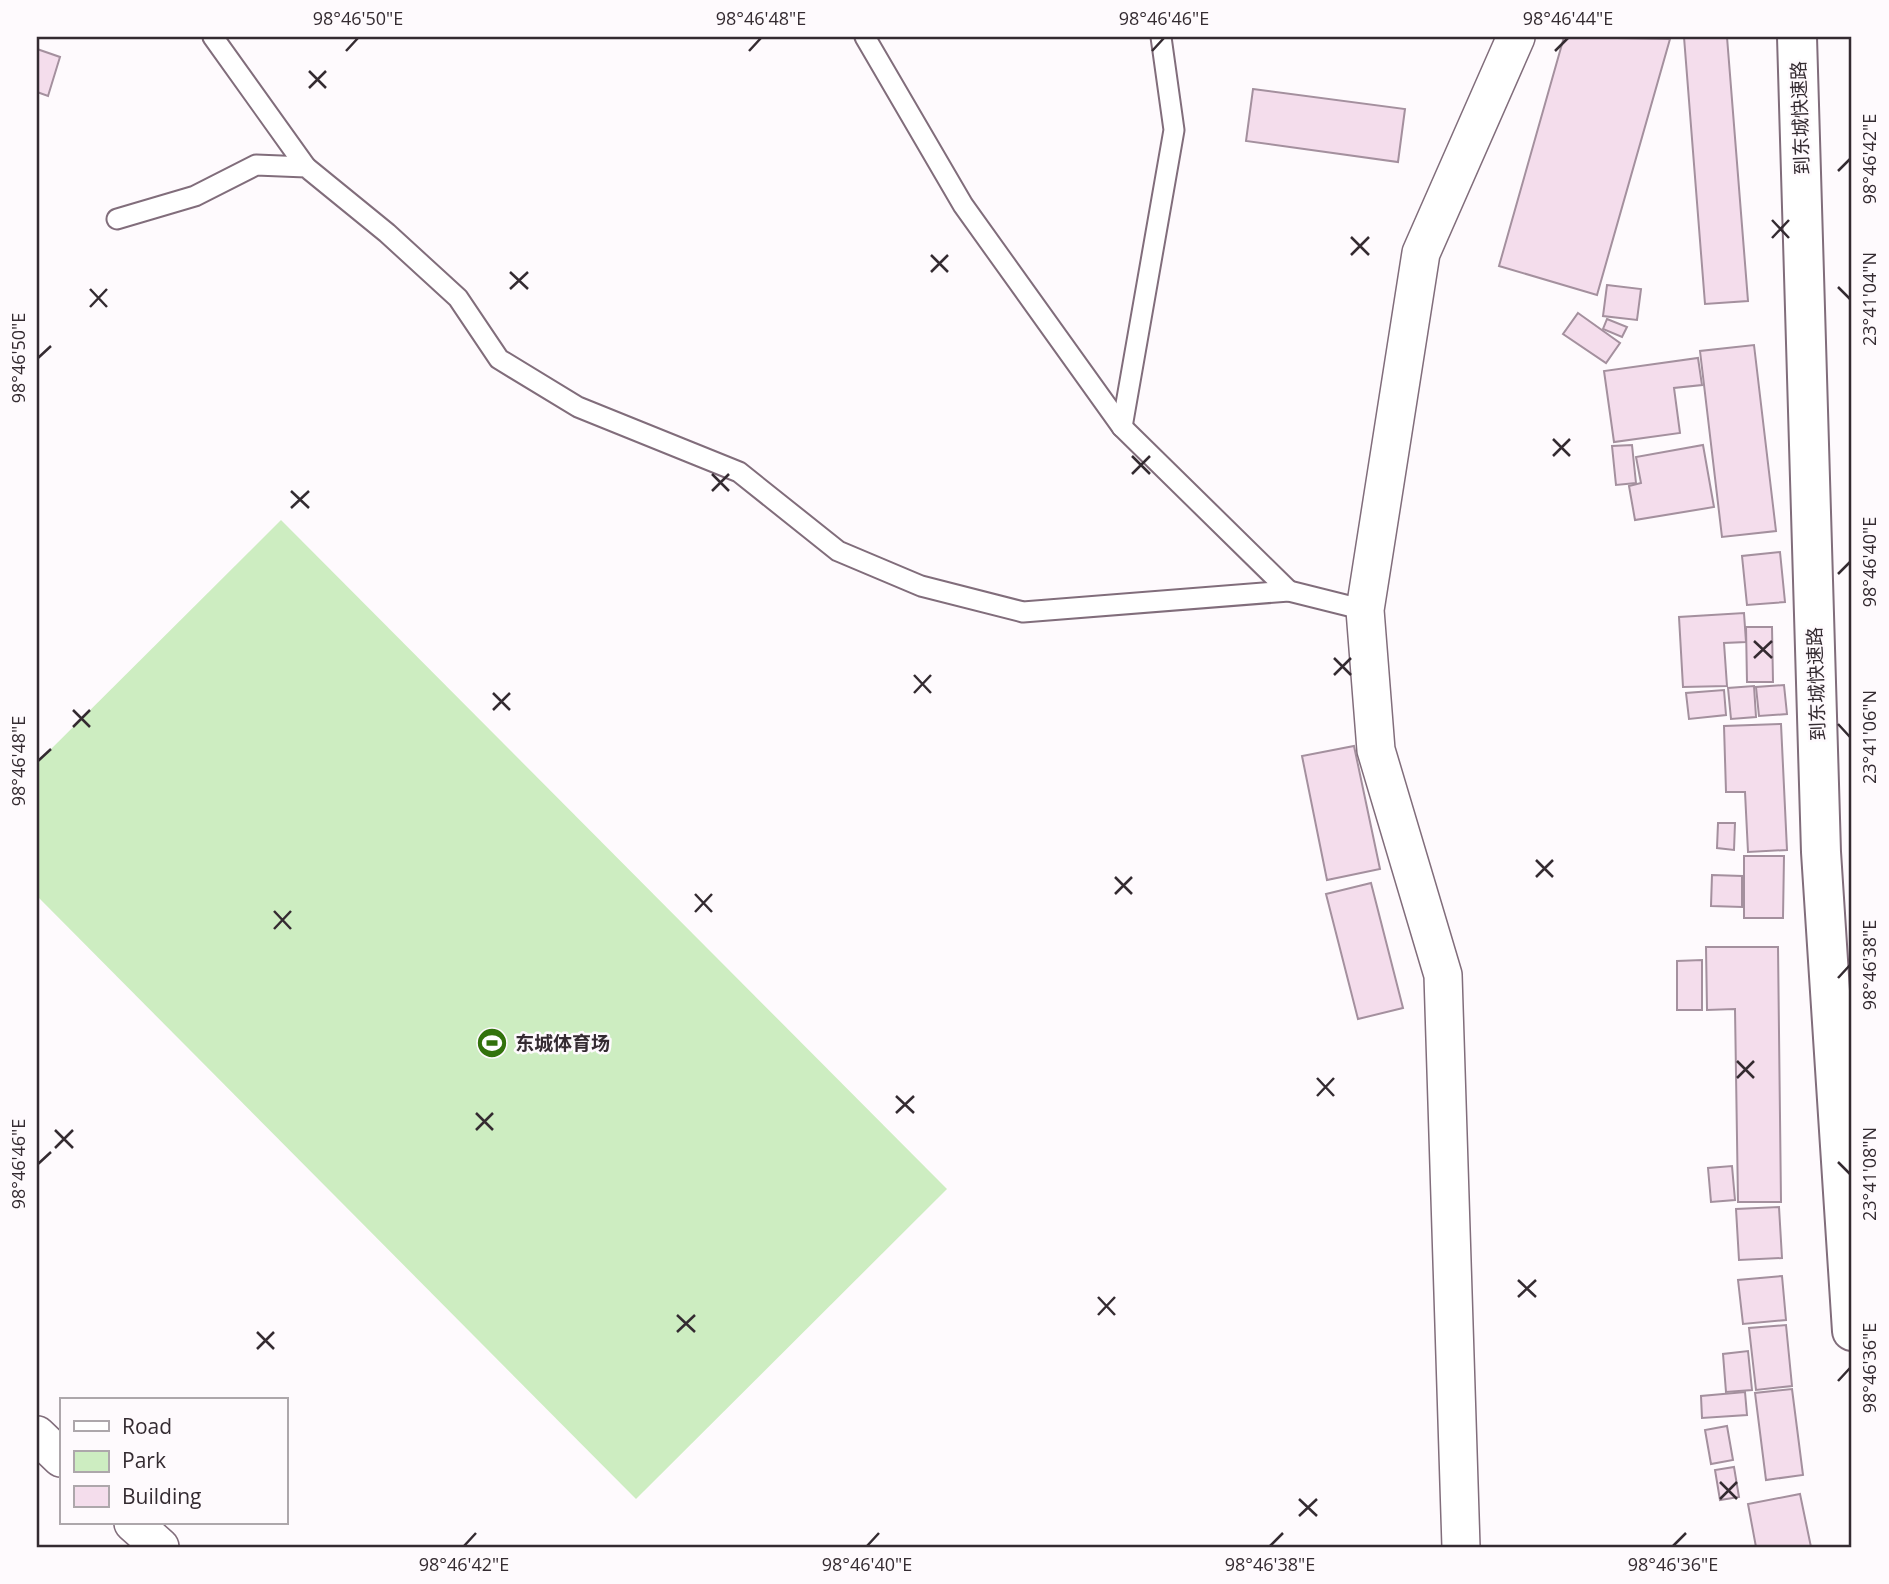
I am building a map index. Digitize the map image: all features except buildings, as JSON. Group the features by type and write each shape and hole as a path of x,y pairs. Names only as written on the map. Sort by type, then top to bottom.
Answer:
{"main road":[{"name":"到东城快速路","path":"1797,37 1821,852 1847,1183 1852,1331"}],"street":[{"path":"1461,1547 1443,975 1376,750 1365,610 1421,253 1516,37"},
{"path":"37,1435 60,1457"},
{"path":"134,1524 160,1547"}],"lane":[{"path":"213,37 306,167 387,233 457,298 499,359 578,407 739,472 838,551 921,586 1023,612 1289,591 1365,610"},
{"path":"865,37 963,205 1122,427 1289,591"},
{"path":"1122,427 1174,130 1161,37"},
{"path":"117,219 195,196 256,165 306,167"}],"green space":[{"name":"东城体育场","path":"281,520 947,1189 636,1499 37,896 37,763"}],"place":[{"name":"东城体育场","path":"492,1043"}]}
